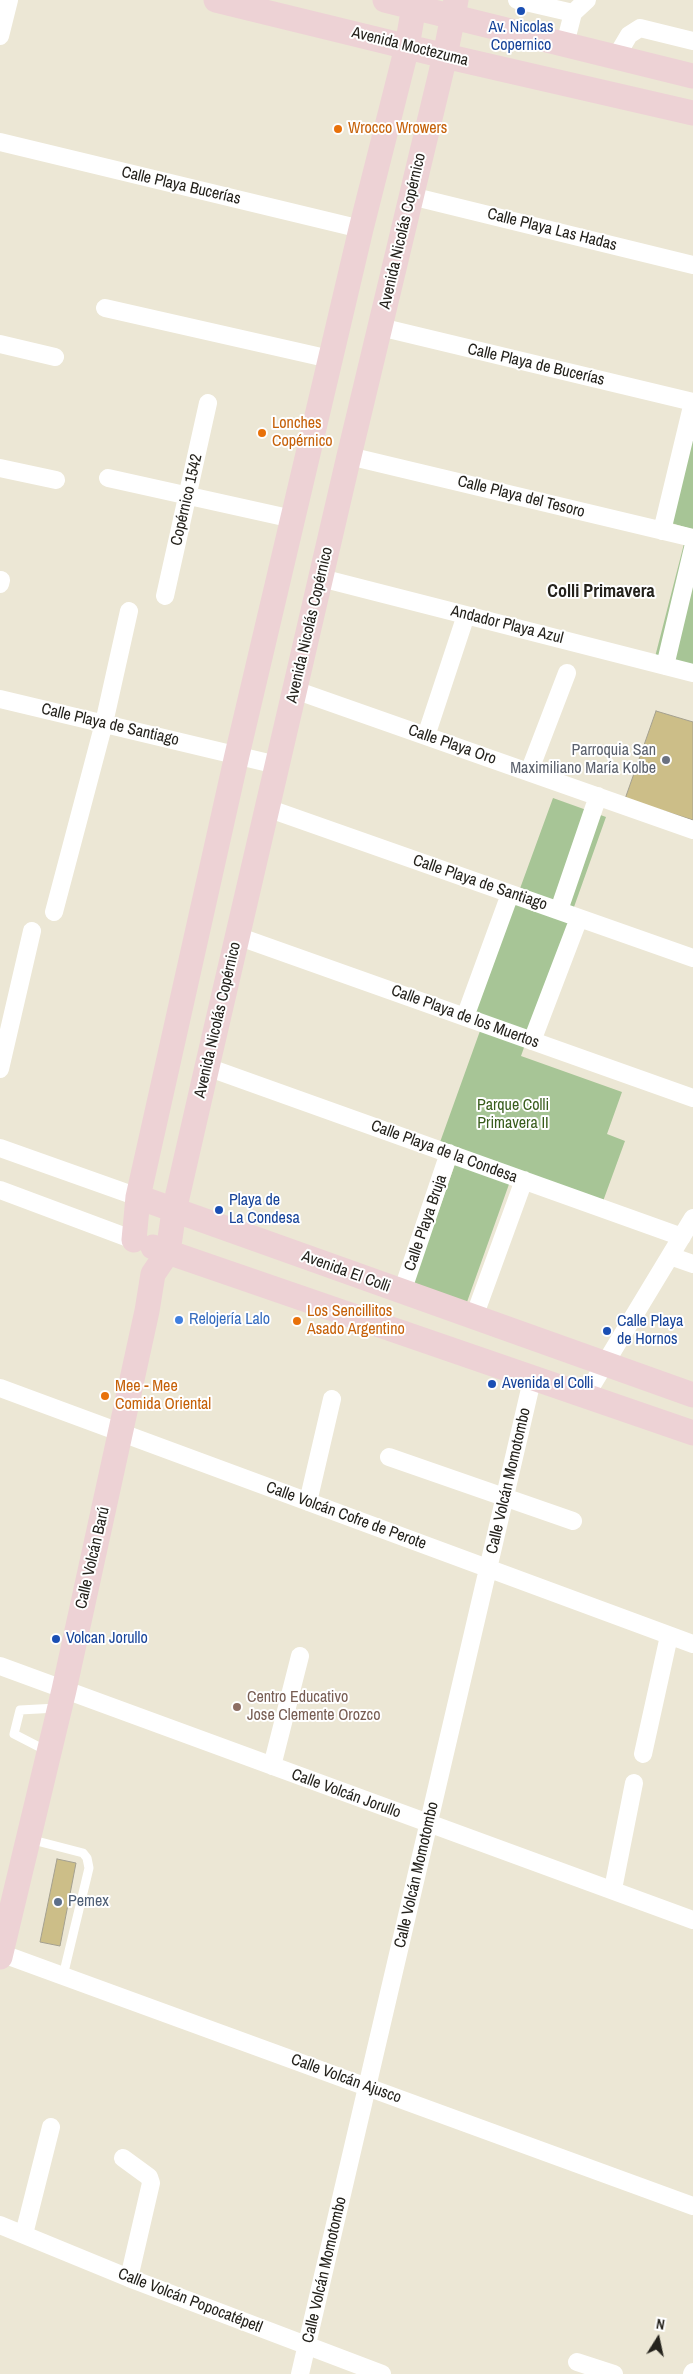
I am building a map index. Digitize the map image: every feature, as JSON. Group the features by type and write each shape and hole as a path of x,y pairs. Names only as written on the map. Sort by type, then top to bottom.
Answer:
{"street":[{"path":"0,36 9,0"},
{"name":"Avenida Moctezuma","path":"216,0 406,47 693,113"},
{"path":"385,0 454,8 565,44 693,76"},
{"path":"517,0 573,13"},
{"path":"565,44 573,13 587,0"},
{"path":"153,1274 134,1240 138,1197 237,755 415,4"},
{"name":"Avenida Nicolás Copérnico","path":"168,1252 174,1211 207,1066 349,456 446,56 454,8"},
{"path":"616,57 629,35 640,28 693,41"},
{"name":"Calle Playa Bucerías","path":"0,142 361,229"},
{"name":"Calle Playa Las Hadas","path":"411,196 693,265"},
{"path":"105,308 330,359"},
{"name":"Calle Playa de Bucerías","path":"380,327 693,402"},
{"path":"0,344 55,357"},
{"path":"662,531 693,402"},
{"name":"Copérnico 1542","path":"165,596 208,404"},
{"name":"Calle Playa del Tesoro","path":"349,456 693,538"},
{"path":"0,468 56,480"},
{"path":"108,478 293,519"},
{"path":"665,666 693,548"},
{"name":"Andador Playa Azul","path":"321,578 693,673"},
{"path":"54,912 104,724 129,611"},
{"path":"426,736 466,615"},
{"path":"529,772 566,673"},
{"name":"Calle Playa Oro","path":"295,690 693,830"},
{"name":"Calle Playa de Santiago","path":"0,699 277,765"},
{"path":"559,910 598,796"},
{"name":"Calle Playa de Santiago","path":"267,808 693,958"},
{"path":"465,1017 510,894"},
{"path":"532,1041 579,918"},
{"path":"0,1069 32,931"},
{"name":"Calle Playa de los Muertos","path":"237,936 693,1098"},
{"name":"Calle Playa de la Condesa","path":"207,1066 682,1237"},
{"name":"Avenida El Colli","path":"0,1148 693,1395"},
{"name":"Calle Playa Bruja","path":"402,1292 449,1154"},
{"path":"474,1317 524,1180"},
{"path":"0,1190 168,1252 533,1376 693,1433"},
{"path":"586,1395 693,1218"},
{"name":"Calle Volcán Barú","path":"0,1955 62,1699 121,1433 153,1274 168,1252"},
{"path":"670,1256 693,1264"},
{"name":"Calle Volcán Momotombo","path":"300,2374 533,1376"},
{"name":"Calle Volcán Cofre de Perote","path":"0,1388 693,1644"},
{"path":"308,1502 332,1399"},
{"path":"389,1458 504,1499 573,1521"},
{"path":"643,1754 670,1636"},
{"path":"272,1766 300,1656"},
{"name":"Calle Volcán Jorullo","path":"0,1666 62,1699 272,1766 613,1889 693,1920"},
{"path":"613,1889 634,1783"},
{"name":"Calle Volcán Ajusco","path":"0,1955 63,1976 693,2206"},
{"path":"24,2234 51,2127"},
{"path":"123,2158 149,2177 151,2183 129,2278"},
{"name":"Calle Volcán Popocatépetl","path":"0,2225 129,2278 382,2374"},
{"path":"577,2362 614,2374"}],"lane":[{"path":"49,1752 14,1734 20,1710 62,1699"},
{"path":"28,1839 83,1853 88,1862 63,1976"}],"green space":[{"path":"693,418 693,666 655,657 688,528 668,522"},
{"name":"Parque Colli Primavera II","path":"553,798 606,817 521,1056 622,1092 607,1134 625,1141 602,1204 513,1173 467,1302 413,1283 459,1153 439,1145 485,1017 475,1012"}],"building":[{"name":"Parroquia San Maximiliano María Kolbe","path":"656,711 693,722 693,820 625,799"},
{"name":"Pemex","path":"57,1859 76,1863 60,1946 40,1942"}],"place":[{"name":"Av. Nicolas Copernico","path":"521,11"},
{"name":"Wrocco Wrowers","path":"338,129"},
{"name":"Lonches Copérnico","path":"262,433"},
{"name":"Parroquia San Maximiliano María Kolbe","path":"666,760"},
{"name":"Playa de La Condesa","path":"219,1210"},
{"name":"Relojería Lalo","path":"179,1320"},
{"name":"Los Sencillitos Asado Argentino","path":"297,1321"},
{"name":"Calle Playa de Hornos","path":"607,1331"},
{"name":"Avenida el Colli","path":"492,1384"},
{"name":"Mee - Mee Comida Oriental","path":"105,1396"},
{"name":"Volcan Jorullo","path":"56,1639"},
{"name":"Centro Educativo Jose Clemente Orozco","path":"237,1707"},
{"name":"Pemex","path":"58,1902"}],"district":[{"name":"Colli Primavera","path":"601,592"}]}
